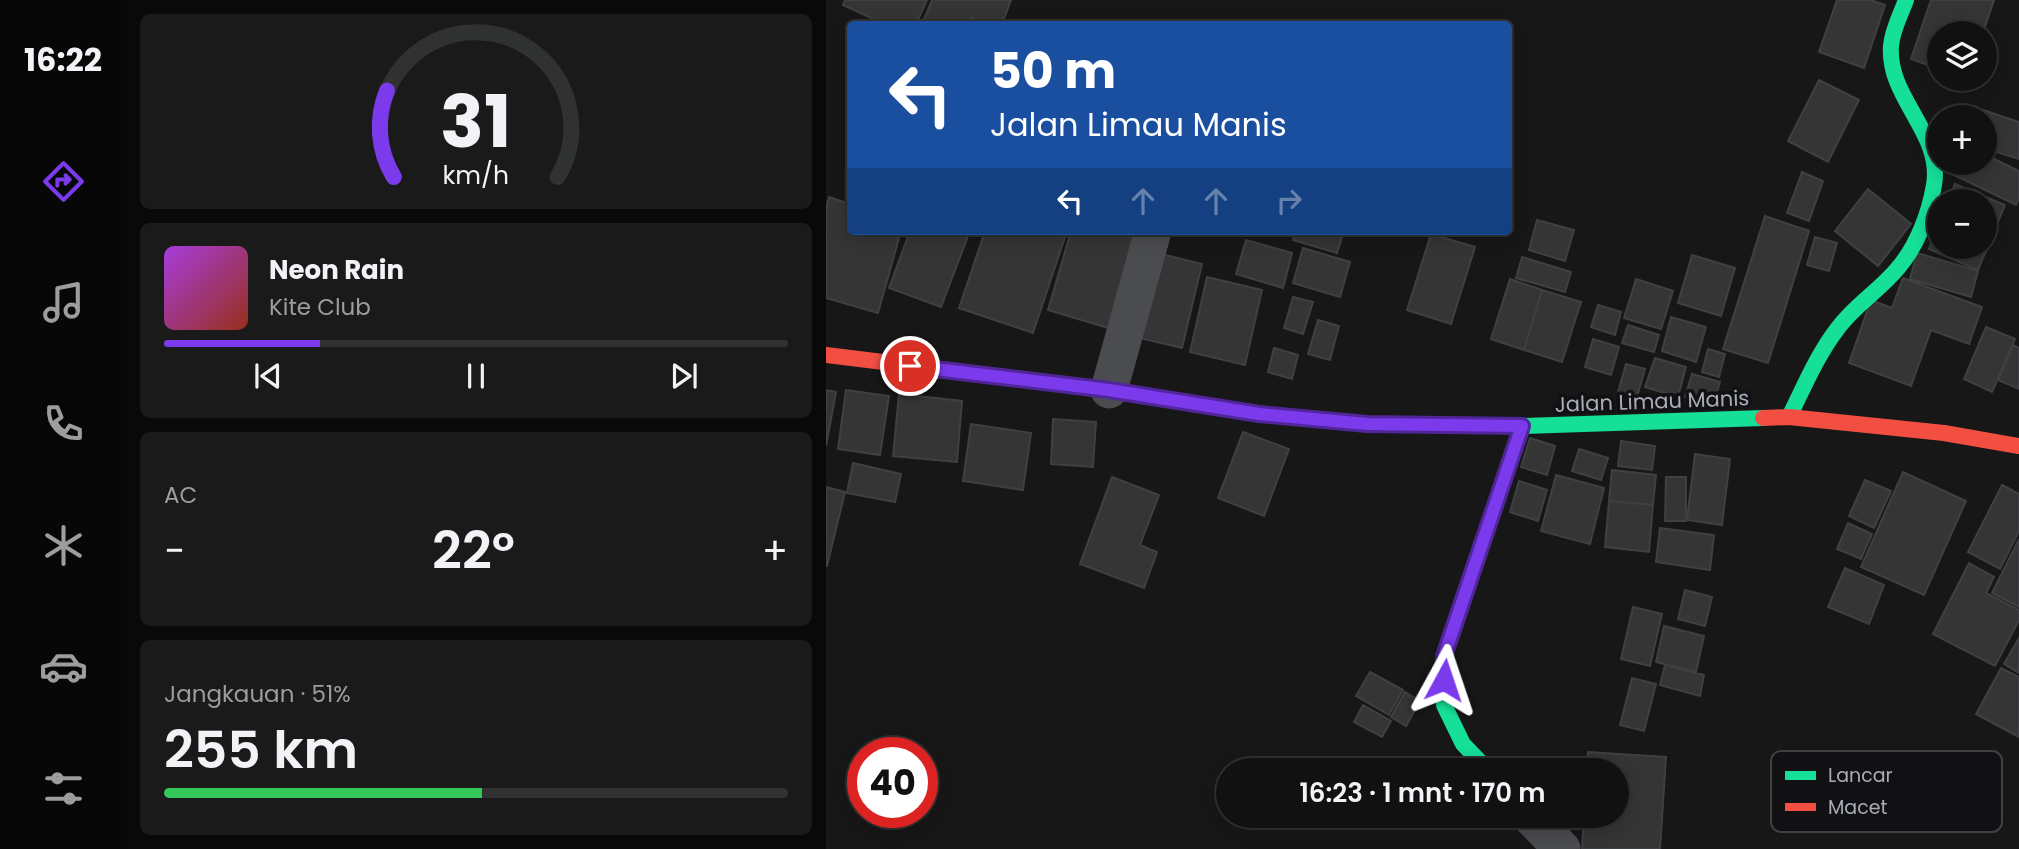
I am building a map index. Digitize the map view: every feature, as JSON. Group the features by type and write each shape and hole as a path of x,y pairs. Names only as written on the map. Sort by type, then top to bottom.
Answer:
{"street":[{"path":"1789,417 1825,348 1847,316 1899,267 1911,249 1931,198 1936,172 1930,147 1897,86 1891,65 1891,44 1906,0"},
{"path":"1109,390 1152,235"},
{"name":"Jalan Limau Manis","path":"826,355 1109,390 1259,414 1367,424 1522,426 1789,417 1944,433 2019,446"},
{"path":"1476,758 1463,744 1444,705 1444,656 1522,426"},
{"path":"1542,828 1562,849"}],"building":[{"path":"845,0 927,0 917,21 878,21 843,5"},
{"path":"932,0 1011,0 1003,21 979,21 971,18 970,21 923,21"},
{"path":"1837,0 1870,0 1885,5 1864,68 1819,52"},
{"path":"1931,0 1994,0 1987,21 1927,21 1927,65 1911,59"},
{"path":"1819,80 1859,100 1828,162 1788,141"},
{"path":"1997,115 2019,122 2019,159 1997,152"},
{"path":"1997,160 2019,171 2019,198 2016,205 1997,196 1997,189 1983,189 1954,175 1997,175"},
{"path":"1802,172 1823,181 1809,221 1787,213"},
{"path":"1955,184 1967,189 1953,189"},
{"path":"1868,189 1911,224 1878,266 1835,231"},
{"path":"829,197 847,203 847,235 900,235 878,313 826,298 826,208"},
{"path":"1997,202 2005,205 1997,224"},
{"path":"1765,216 1809,231 1768,363 1723,349"},
{"path":"1537,220 1574,230 1565,261 1529,250"},
{"path":"909,235 968,235 941,307 889,288"},
{"path":"984,235 1066,235 1033,333 959,308"},
{"path":"1070,235 1134,235 1143,238 1115,330 1048,310"},
{"path":"1295,235 1343,235 1337,253 1293,240"},
{"path":"1431,235 1475,247 1451,324 1407,310"},
{"path":"1815,237 1837,243 1829,271 1807,265"},
{"path":"1246,240 1292,253 1283,288 1236,274"},
{"path":"1303,248 1350,262 1340,297 1293,283"},
{"path":"1157,253 1202,264 1182,348 1136,337"},
{"path":"1917,253 1927,256 1927,259 1937,259 1978,271 1971,297 1910,279"},
{"path":"1692,255 1735,268 1721,316 1678,303"},
{"path":"1522,257 1571,272 1565,292 1516,278"},
{"path":"1952,259 1983,259 1978,270"},
{"path":"1207,277 1262,290 1245,365 1190,352"},
{"path":"1903,278 1982,307 1969,344 1931,330 1911,386 1849,363 1871,300 1892,308"},
{"path":"1510,279 1542,290 1524,350 1491,339"},
{"path":"1636,279 1673,291 1661,329 1624,318"},
{"path":"1542,290 1581,302 1562,362 1524,350"},
{"path":"1293,297 1313,302 1303,334 1284,328"},
{"path":"1598,305 1621,312 1615,335 1591,327"},
{"path":"1671,317 1706,327 1696,362 1662,351"},
{"path":"1318,320 1339,326 1330,360 1308,354"},
{"path":"1628,325 1659,335 1654,352 1622,343"},
{"path":"1986,327 2015,339 1992,392 1964,379"},
{"path":"1593,339 1619,347 1611,375 1585,367"},
{"path":"2013,345 2019,348 2019,389 1998,380"},
{"path":"1274,348 1298,355 1292,379 1268,372"},
{"path":"1708,349 1725,354 1719,377 1702,372"},
{"path":"1655,358 1686,367 1678,397 1645,387"},
{"path":"1626,364 1645,369 1637,397 1618,392"},
{"path":"1692,374 1720,382 1713,405 1685,397"},
{"path":"826,390 836,392 826,446"},
{"path":"846,390 889,396 880,455 838,449"},
{"path":"899,394 962,401 957,462 893,456"},
{"path":"1053,419 1096,422 1093,467 1051,464"},
{"path":"971,424 1031,433 1023,490 963,481"},
{"path":"1243,432 1289,449 1264,516 1218,498"},
{"path":"1530,438 1555,446 1547,475 1521,467"},
{"path":"1621,441 1655,446 1652,470 1618,466"},
{"path":"1579,449 1608,458 1601,480 1572,471"},
{"path":"1695,454 1730,459 1722,525 1687,520"},
{"path":"853,463 901,474 895,502 847,493"},
{"path":"1612,470 1656,475 1653,505 1609,501"},
{"path":"1903,472 1966,501 1924,595 1861,567"},
{"path":"1556,475 1604,488 1590,544 1541,531"},
{"path":"1112,477 1159,495 1140,545 1157,552 1144,588 1080,564"},
{"path":"1666,477 1686,477 1686,521 1665,521"},
{"path":"1865,480 1891,491 1874,528 1849,516"},
{"path":"1519,481 1547,490 1538,521 1510,512"},
{"path":"2002,485 2019,494 2019,531 2000,569 1968,552"},
{"path":"826,487 845,492 827,566 826,566"},
{"path":"1609,501 1653,505 1649,552 1605,547"},
{"path":"1848,523 1872,534 1861,559 1837,549"},
{"path":"1660,528 1714,535 1710,570 1656,562"},
{"path":"2019,539 2019,607 1992,593"},
{"path":"1969,563 1994,577 1986,593 2019,610 2019,620 1995,666 1933,634"},
{"path":"1845,568 1884,585 1869,624 1828,607"},
{"path":"1685,590 1712,597 1705,626 1678,619"},
{"path":"1633,607 1662,614 1650,666 1621,659"},
{"path":"1664,626 1704,636 1696,672 1656,662"},
{"path":"2019,638 2019,673 2004,664"},
{"path":"1665,665 1704,675 1700,696 1660,685"},
{"path":"2001,668 2019,677 2019,737 1976,714"},
{"path":"1370,672 1403,690 1389,715 1356,696"},
{"path":"1632,678 1656,684 1644,731 1620,725"},
{"path":"1405,692 1420,701 1406,726 1391,717"},
{"path":"1363,705 1391,721 1382,737 1354,722"},
{"path":"1588,752 1666,757 1660,849 1582,849 1583,828 1629,828 1629,758 1587,758"}],"traffic: fast":[{"path":"1789,417 1830,338 1905,259 1929,207 1935,166 1931,149 1897,82 1892,65 1892,40 1906,0"},
{"path":"1086,387 1259,414 1367,424 1522,426 1763,418"},
{"path":"1476,758 1463,744 1444,705 1444,656 1522,426"}],"traffic: jam":[{"path":"826,355 1086,387"},
{"path":"1763,418 1789,417 1944,433 2019,446"}],"route":[{"path":"910,366 1109,390 1259,414 1367,424 1522,426 1444,656 1444,680"}]}
